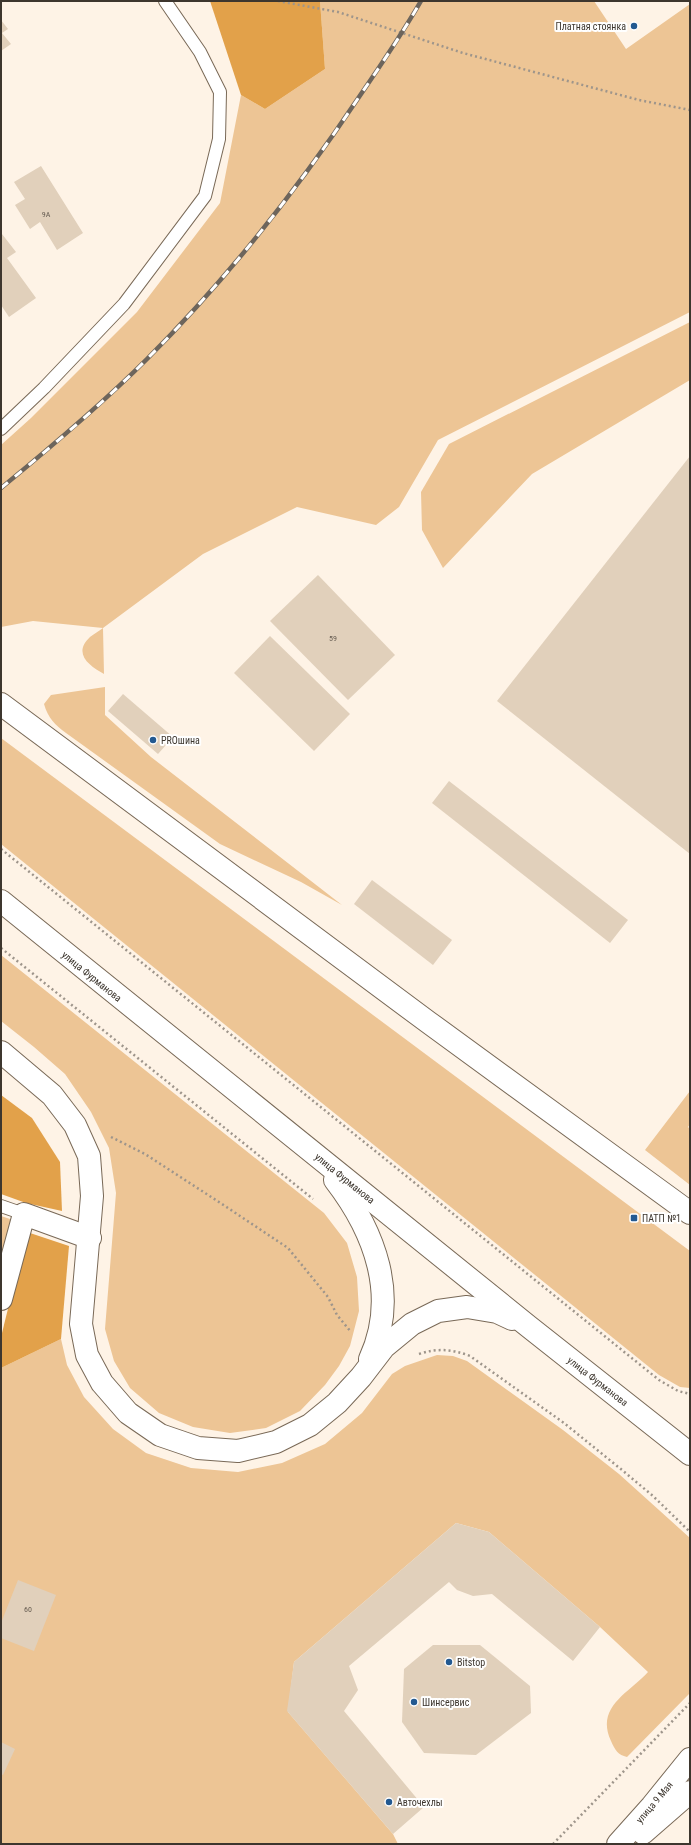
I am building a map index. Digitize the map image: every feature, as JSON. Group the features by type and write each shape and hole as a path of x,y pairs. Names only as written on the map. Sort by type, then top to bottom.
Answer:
{"street":[{"path":"1,704 415,1012 690,1213"},
{"name":"улица Фурманова","path":"1,901 528,1326 690,1454"},
{"path":"1,1052 52,1095 71,1121 89,1156 92,1196 90,1238 81,1324 87,1355 102,1383 128,1413 160,1434 198,1448 238,1451 276,1442 310,1425 346,1395 384,1347 412,1324 438,1311 466,1307 497,1312 528,1326"},
{"path":"314,1153 351,1201 367,1232 380,1270 384,1308 377,1343 361,1377"},
{"path":"1,1299 24,1214 90,1238"},
{"name":"улица 9 Мая","path":"618,1844 652,1806 690,1759"},
{"name":"улица 9 Мая","path":"630,1844 690,1792"}],"lane":[{"path":"1,429 44,388 124,304 205,196 219,138 220,92 200,52 165,1"},
{"path":"1,1206 24,1214"}],"path":[{"path":"278,1 338,12 463,53 639,100 690,110"},
{"path":"1,848 647,1370 678,1392 690,1394"},
{"path":"1,948 317,1201"},
{"path":"71,1121 95,1129 145,1154 288,1248 328,1297 337,1315 348,1326 358,1342 372,1354"},
{"path":"414,1357 434,1350 455,1350 470,1356 564,1423 654,1496 690,1532"},
{"path":"554,1844 690,1703"}],"shaded area":[{"path":"210,1 320,1 325,69 265,109 241,95"},
{"path":"320,1 594,1 626,49 690,4 690,312 438,440 399,507 376,525 297,507 203,554 103,628 33,621 1,627 1,445 31,418 137,312 220,203 241,95 265,109 325,69"},
{"path":"690,322 690,380 532,474 443,568 422,530 421,492 449,444"},
{"path":"103,628 104,674 93,667 85,659 83,654 85,643 90,637"},
{"path":"105,687 105,715 151,757 342,905 301,882 220,844 62,730 50,717 44,704 51,695"},
{"path":"1,738 690,1251 690,1388 680,1387 659,1375 1,844"},
{"path":"1,955 324,1213 347,1243 357,1277 359,1311 350,1346 339,1366 325,1385 300,1411 266,1428 230,1433 193,1427 159,1413 130,1388 114,1361 105,1329 116,1193 109,1148 91,1112 65,1074 1,1021"},
{"path":"690,1091 690,1124 688,1127 690,1129 690,1185 645,1150"},
{"path":"1,1095 32,1118 60,1162 62,1211 26,1203 1,1194"},
{"path":"1,1216 13,1220 1,1262"},
{"path":"27,1232 69,1246 61,1339 1,1368 1,1337"},
{"path":"61,1339 67,1365 84,1397 113,1429 146,1453 191,1468 238,1472 282,1463 325,1444 362,1413 392,1374 405,1366 437,1355 453,1356 467,1361 563,1430 619,1474 690,1538 690,1693 627,1757 619,1753 611,1741 607,1729 607,1719 616,1702 648,1672 600,1627 489,1532 456,1523 294,1662 288,1712 393,1834 398,1844 1,1844 1,1368"}],"building":[{"path":"1,20 8,29 2,33 11,44 1,51"},
{"path":"41,166 83,233 57,250 40,222 30,229 15,205 25,199 14,182"},
{"path":"1,234 16,252 7,258 36,298 9,317 1,305"},
{"path":"690,456 690,854 497,701"},
{"path":"318,575 395,655 348,700 270,621"},
{"path":"270,636 350,714 314,751 234,673"},
{"path":"123,694 173,737 158,754 108,711"},
{"path":"449,781 628,920 610,943 432,803"},
{"path":"372,880 452,940 433,965 354,904"},
{"path":"456,1523 489,1532 600,1627 573,1661 492,1594 473,1596 457,1590 449,1582 349,1666 358,1690 344,1711 424,1807 393,1834 287,1711 294,1662"},
{"path":"18,1580 56,1595 34,1651 1,1638 1,1623"},
{"path":"433,1645 480,1645 530,1686 531,1713 476,1755 424,1753 402,1722 404,1669"},
{"path":"1,1742 15,1749 3,1775 1,1774"}],"railway":[{"path":"1,488 76,425 130,376 177,329 233,265 260,233 311,166 391,49 421,1"}],"place":[{"name":"Платная стоянка","path":"634,26"},
{"name":"PROшина","path":"153,740"},
{"name":"ПАТП №1","path":"634,1218"},
{"name":"Bitstop","path":"449,1662"},
{"name":"Шинсервис","path":"414,1702"},
{"name":"Авточехлы","path":"389,1802"}]}
